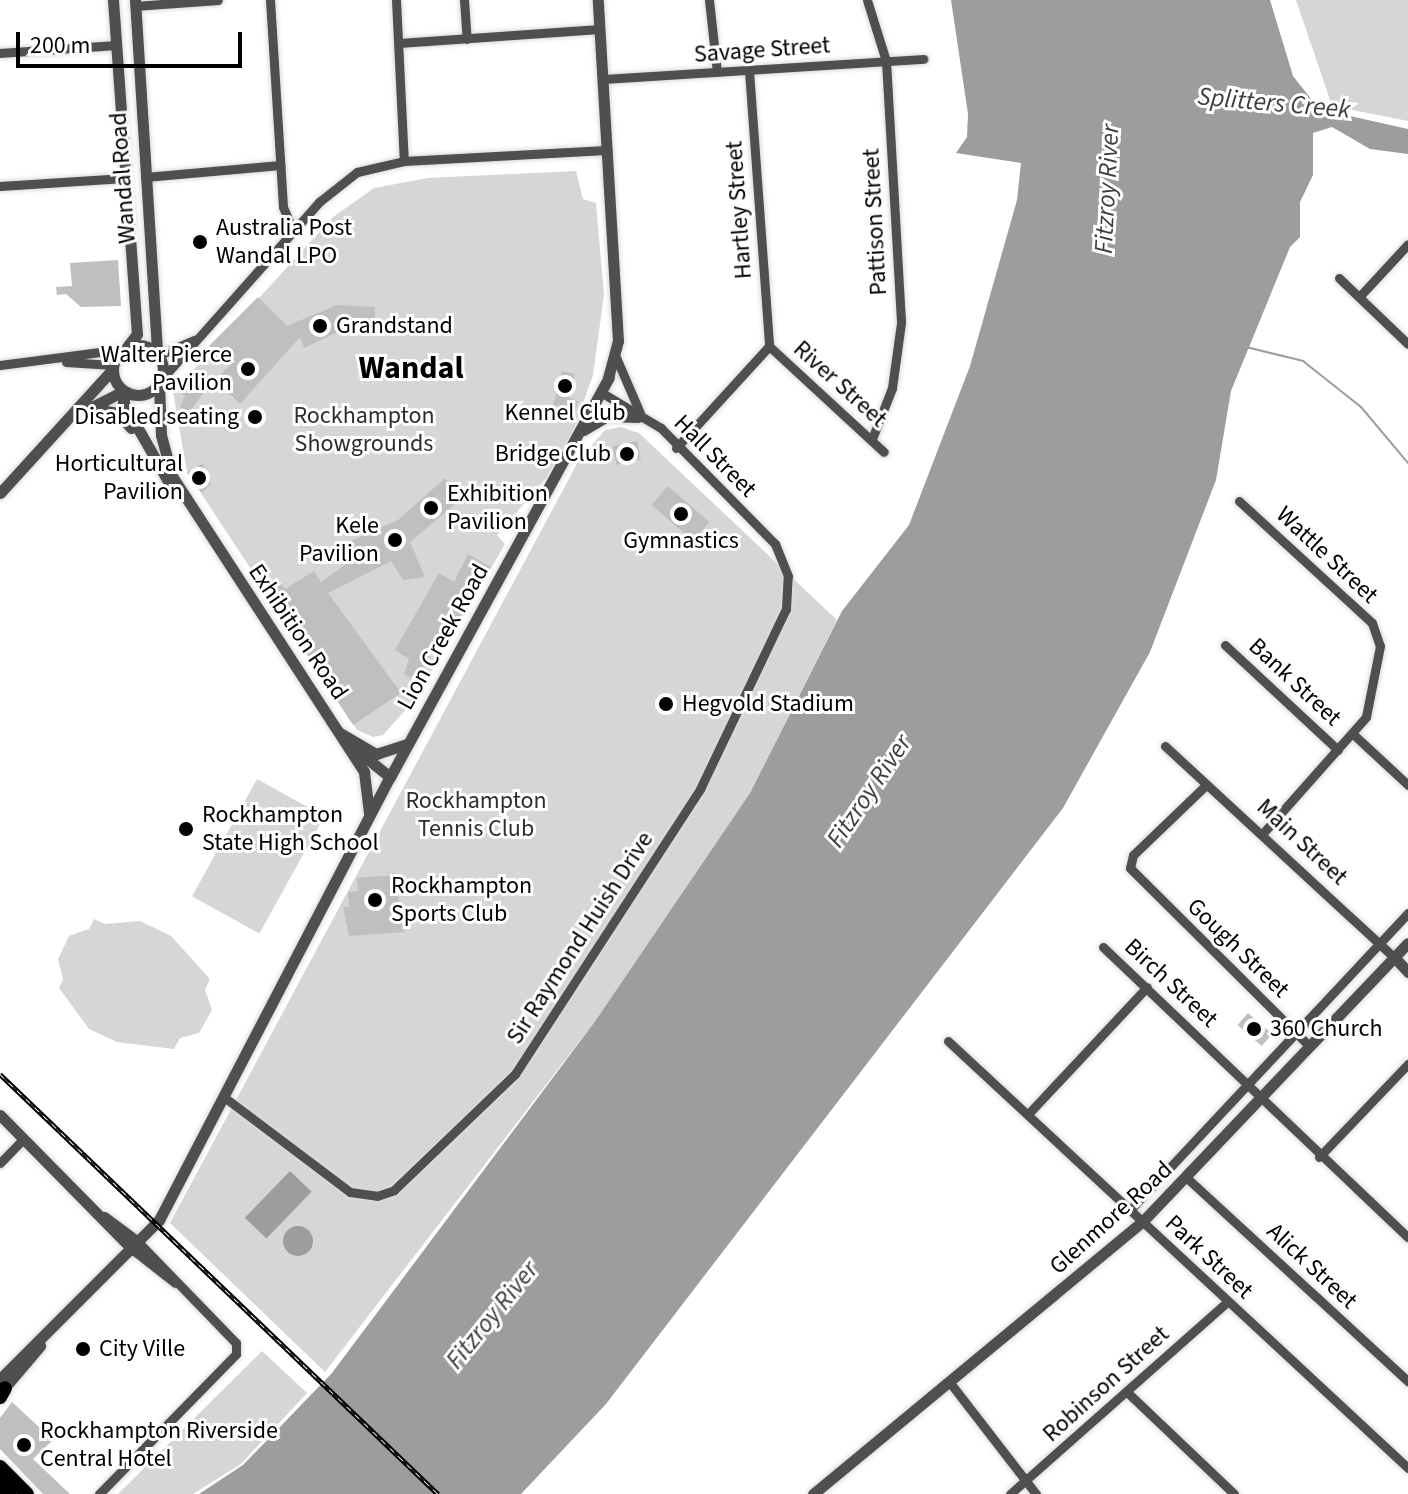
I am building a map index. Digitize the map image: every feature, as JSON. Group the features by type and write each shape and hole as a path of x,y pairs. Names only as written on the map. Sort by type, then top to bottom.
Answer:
{"highway":[{"path":"0,1465 8,1486 27,1494"}],"street":[{"path":"113,4 218,0"},
{"path":"270,0 283,207 293,230"},
{"path":"396,0 404,161"},
{"path":"464,0 467,39"},
{"name":"Lion Creek Road","path":"1,1389 162,1216 390,777 584,431 602,393 615,355 598,0"},
{"path":"709,0 717,72"},
{"name":"Pattison Street","path":"867,0 886,61 901,345 872,439"},
{"name":"Wandal Road","path":"135,3 158,354"},
{"name":"Wandal Road","path":"113,4 137,334 125,348"},
{"path":"399,43 600,29"},
{"path":"0,53 137,44"},
{"name":"Savage Street","path":"604,79 923,59"},
{"name":"Hartley Street","path":"749,71 769,346"},
{"path":"62,428 89,408 126,391 147,393 160,382 293,230 346,178 404,161 606,150"},
{"path":"0,186 280,165"},
{"path":"1359,297 1408,244"},
{"path":"1339,278 1408,344"},
{"path":"135,313 154,316"},
{"path":"0,365 55,360 140,344 158,354 181,351 207,331"},
{"path":"676,448 769,346"},
{"name":"River Street","path":"769,346 884,452"},
{"path":"0,493 62,428 125,348"},
{"path":"158,354 160,382"},
{"path":"584,431 607,417 645,420 615,355"},
{"path":"55,360 113,367"},
{"path":"113,367 126,391"},
{"name":"Exhibition Road","path":"160,382 165,457 223,558"},
{"name":"Exhibition Road","path":"126,391 123,402 153,462"},
{"name":"Hall Street","path":"602,393 661,428 676,448 775,544 785,563"},
{"name":"Exhibition Road","path":"89,408 118,413 223,558 366,778 368,820"},
{"name":"Wattle Street","path":"1239,501 1378,633 1371,705 1353,734"},
{"name":"Sir Raymond Huish Drive","path":"223,1100 293,1147 350,1192 389,1193 515,1074 700,789 786,609 785,563"},
{"name":"Bank Street","path":"1225,645 1338,750"},
{"name":"Exhibition Road","path":"337,730 376,754 395,752 411,740"},
{"name":"Exhibition Road","path":"337,730 390,777"},
{"path":"1262,834 1353,734"},
{"name":"Bank Street","path":"1353,734 1408,785"},
{"name":"Main Street","path":"1165,746 1408,972"},
{"name":"Gough Street","path":"1206,785 1133,855 1130,868 1309,1046"},
{"path":"1130,1210 1408,913"},
{"name":"Glenmore Road","path":"813,1494 951,1384 1142,1222 1188,1179 1408,943"},
{"name":"Birch Street","path":"1103,947 1247,1082 1260,1102 1408,1237"},
{"path":"1030,1112 1147,987"},
{"name":"Park Street","path":"948,1041 1030,1112 1142,1222 1408,1468"},
{"path":"1319,1157 1408,1064"},
{"path":"0,1115 100,1215 229,1336 236,1354 99,1494"},
{"path":"0,1163 23,1139"},
{"name":"Alick Street","path":"1188,1179 1408,1381"},
{"name":"Robinson Street","path":"1010,1494 1227,1302"},
{"path":"951,1384 1036,1494"},
{"path":"1127,1392 1234,1494"}],"green space":[{"path":"1296,0 1408,0 1408,121 1332,106"},
{"name":"Rockhampton Showgrounds","path":"576,171 583,199 596,203 604,295 593,375 574,429 547,477 497,535 505,544 416,698 383,735 373,737 357,730 187,472 173,392 333,217 374,188 428,178"},
{"name":"Rockhampton Tennis Club","path":"621,427 639,433 837,620 750,793 596,1020 325,1372 170,1223 579,460 605,430"},
{"path":"257,779 324,816 259,934 192,896"},
{"path":"94,919 105,924 140,921 171,936 210,979 205,990 212,1010 199,1033 180,1038 174,1049 117,1042 89,1029 59,988 63,979 58,959 69,936 89,929"},
{"path":"262,1351 307,1393 241,1464 193,1494 118,1494"}],"water":[{"path":"951,0 1270,0 1293,76 1319,109 1408,129 1408,154 1370,149 1332,127 1313,133 1313,175 1300,202 1300,237 1290,247 1231,391 1216,480 1150,652 1063,808 606,1404 521,1494 199,1494 243,1465 332,1373 596,1020 750,793 842,611 909,525 970,366 1017,200 1021,163 956,153 967,137 968,114"},
{"path":"290,1171 312,1192 266,1239 245,1218"},
{"path":"298,1226 304,1227 312,1235 312,1247 304,1255 298,1256 292,1255 284,1247 283,1241 284,1235 292,1227"}],"building":[{"path":"118,260 121,306 81,307 66,294 57,295 56,287 72,286 70,263"},
{"path":"258,297 287,326 337,305 375,307 375,327 346,328 304,348 300,337 240,404 215,380 230,365 209,346"},
{"name":"Kennel Club","path":"562,371 575,374 569,398 578,401 575,411 553,405"},
{"path":"183,379 206,390 189,412 180,407 185,396 177,391"},
{"name":"Bridge Club","path":"637,441 641,460 616,465 613,446"},
{"name":"Horticultural Pavilion","path":"203,463 211,484 202,493 187,473"},
{"path":"445,478 462,498 410,542 425,577 403,580 391,561 328,593 401,693 353,725 263,587 278,579 285,589 314,571 321,582 346,564 339,546 398,520"},
{"name":"Gymnastics","path":"668,486 710,522 693,541 652,505"},
{"path":"468,554 491,567 458,619 452,615 416,681 404,674 409,659 395,650 439,573 454,582"},
{"name":"Rockhampton Sports Club","path":"395,875 404,932 349,936 343,907 349,907 348,892 358,891 357,878"},
{"name":"360 Church","path":"1248,1013 1272,1034 1262,1046 1238,1025"},
{"name":"Rockhampton Riverside Central Hotel","path":"12,1402 53,1440 33,1459 70,1494 43,1494 0,1449 0,1418"}],"waterway":[{"path":"1246,347 1303,361 1361,407 1408,463"}],"railway":[{"path":"0,1074 438,1494"}],"place":[{"name":"Australia Post Wandal LPO","path":"200,242"},
{"name":"Grandstand","path":"320,326"},
{"name":"Walter Pierce Pavilion","path":"248,369"},
{"name":"Kennel Club","path":"565,386"},
{"name":"Disabled seating","path":"255,417"},
{"name":"Bridge Club","path":"627,454"},
{"name":"Horticultural Pavilion","path":"199,478"},
{"name":"Exhibition Pavilion","path":"431,508"},
{"name":"Gymnastics","path":"681,514"},
{"name":"Kele Pavilion","path":"395,540"},
{"name":"Hegvold Stadium","path":"666,704"},
{"name":"Rockhampton State High School","path":"186,829"},
{"name":"Rockhampton Sports Club","path":"375,900"},
{"name":"360 Church","path":"1254,1029"},
{"name":"City Ville","path":"83,1349"},
{"name":"Rockhampton Riverside Central Hotel","path":"24,1445"}],"district":[{"name":"Wandal","path":"411,368"}],"water label":[{"name":"Splitters Creek","path":"1274,103"},
{"name":"Fitzroy River","path":"1107,189"},
{"name":"Fitzroy River","path":"869,791"},
{"name":"Fitzroy River","path":"492,1315"}]}
